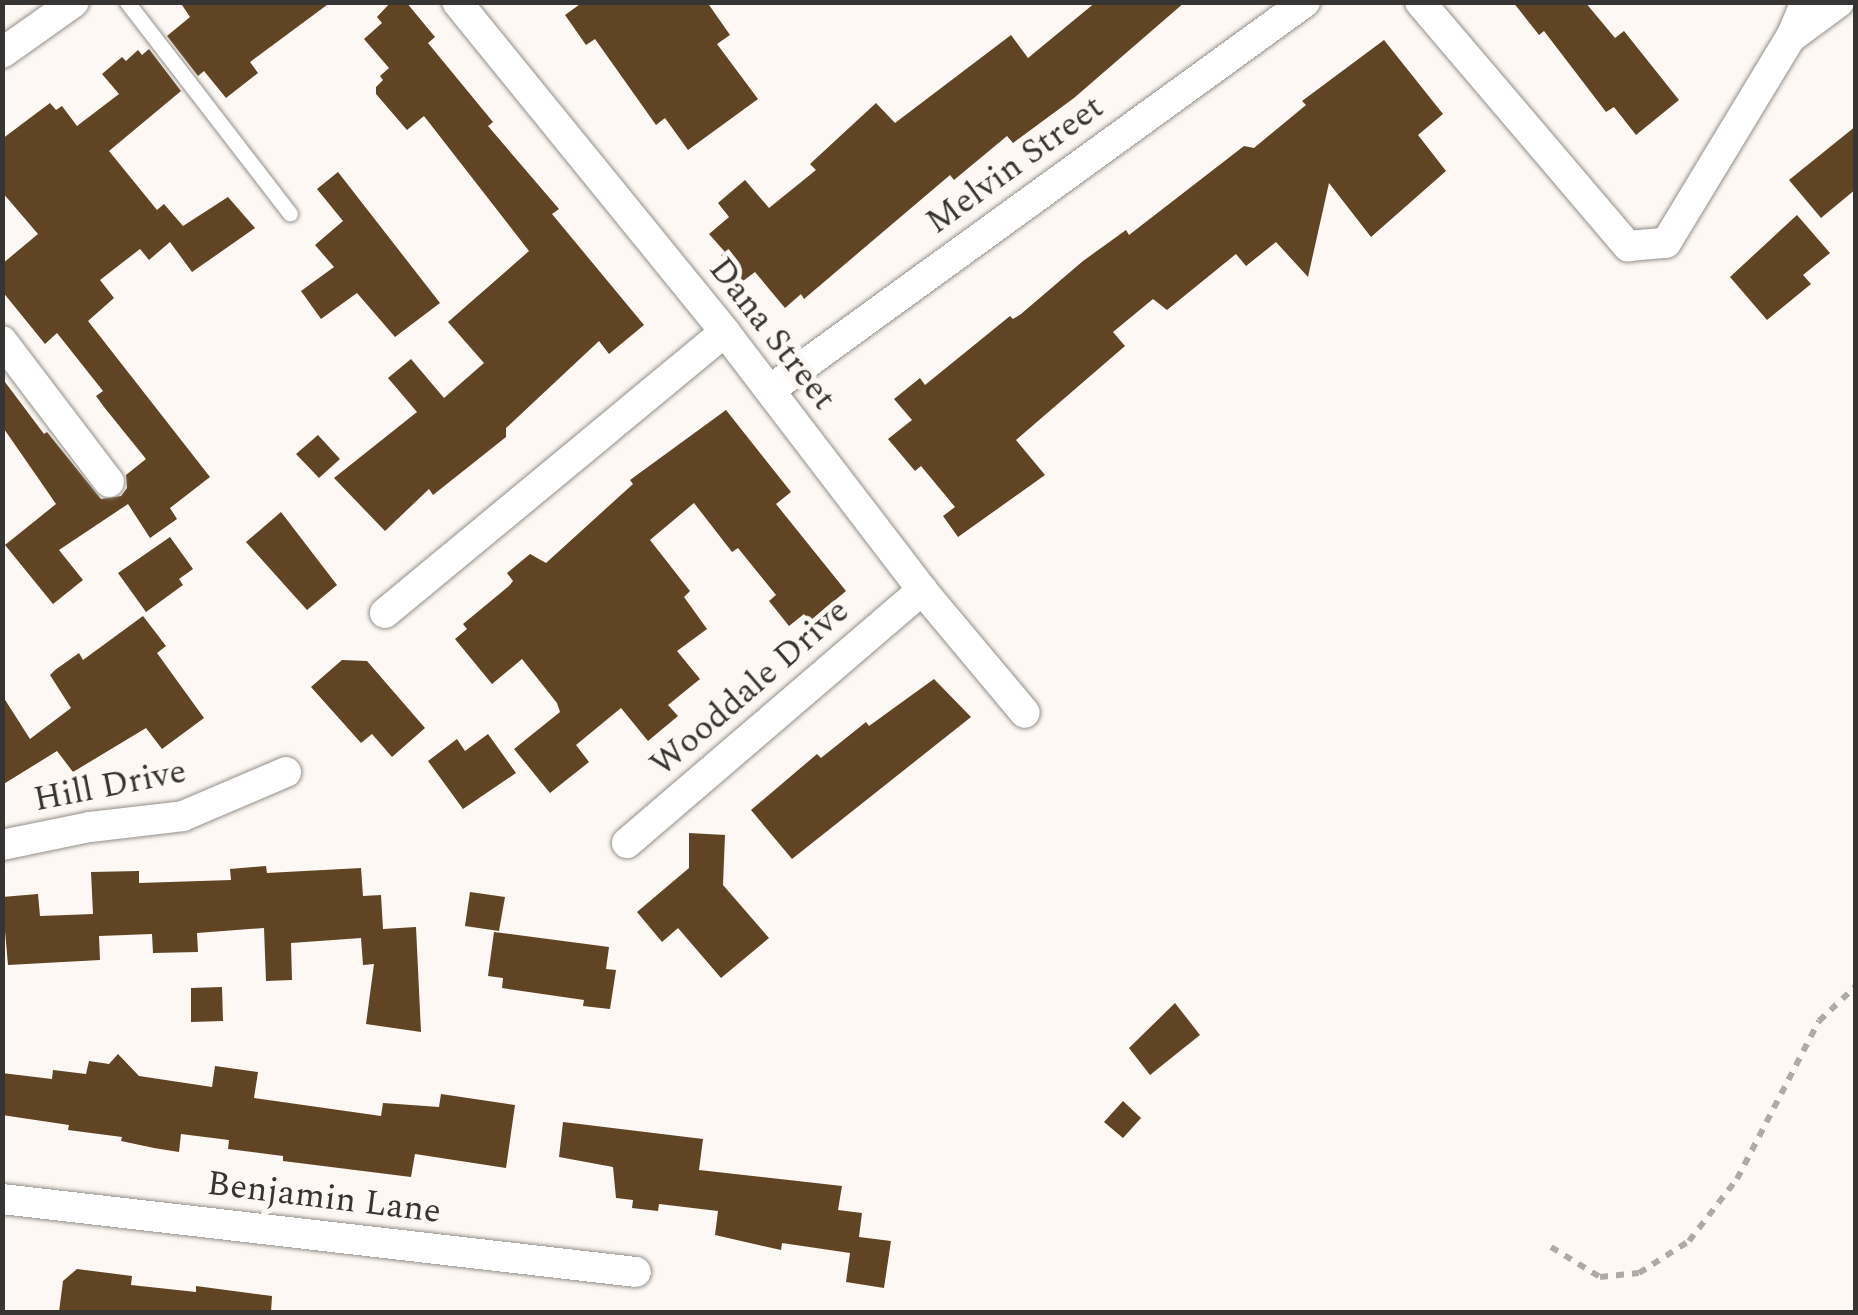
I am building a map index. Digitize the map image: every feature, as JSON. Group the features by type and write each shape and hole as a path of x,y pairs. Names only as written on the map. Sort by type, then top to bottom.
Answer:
{"street":[{"path":"2,53 74,2"},
{"name":"Dana Street","path":"457,2 726,332 922,590 1025,713"},
{"name":"Melvin Street","path":"770,390 1304,2"},
{"path":"1420,2 1628,246 1666,243 1791,37 1806,2"},
{"path":"1791,37 1839,2"},
{"path":"385,614 726,332"},
{"path":"2,341 109,482"},
{"name":"Wooddale Drive","path":"627,843 922,590"},
{"name":"Hill Drive","path":"2,845 90,827 184,816 286,772"},
{"name":"Benjamin Lane","path":"2,1199 636,1272"}],"lane":[{"path":"127,2 290,214"}],"path":[{"path":"1551,1247 1600,1277 1639,1273 1688,1241 1737,1179 1819,1022 1856,986"}],"building":[{"path":"180,2 331,2 250,62 258,73 226,98 204,71 198,76 167,36 190,17"},
{"path":"391,2 406,2 435,37 428,43 493,122 488,126 559,209 552,214 644,325 609,354 599,341 506,428 506,437 433,495 429,489 385,531 334,478 417,412 388,378 411,359 444,398 484,363 448,322 529,251 424,116 407,130 376,94 376,87 383,80 380,76 389,68 364,39 382,23 377,17"},
{"path":"583,2 707,2 730,35 717,44 758,99 688,150 665,118 656,125 595,39 586,45 565,15"},
{"path":"1096,2 1185,2 1074,98 1013,143 1007,136 954,180 950,175 804,299 801,294 785,308 755,272 743,281 721,255 725,252 709,234 729,217 718,203 745,180 769,208 816,170 810,164 876,103 895,123 1011,35 1028,58"},
{"path":"1513,2 1585,2 1615,38 1624,31 1679,100 1636,135 1614,107 1606,112 1544,31 1539,35"},
{"path":"1384,40 1443,114 1418,135 1446,171 1371,237 1329,183 1308,277 1276,242 1246,266 1236,254 1167,310 1153,299 1113,332 1125,346 1016,440 1045,475 958,537 943,516 955,507 921,466 915,471 888,439 912,420 894,399 920,378 925,385 1010,316 1013,319 1021,314 1083,261 1126,230 1129,235 1244,146 1254,148 1306,105 1302,101"},
{"path":"149,49 181,91 109,151 157,210 164,204 183,226 228,197 255,228 192,272 170,242 149,260 140,249 100,280 114,298 88,321 210,477 170,508 177,519 150,538 128,504 59,550 83,580 53,604 5,545 56,504 2,426 2,378 101,499 121,496 127,488 126,475 146,459 96,396 103,391 57,333 45,344 2,291 2,264 38,234 2,192 2,139 50,103 56,110 62,106 77,126 119,94 102,74 122,57 126,61 138,50 142,55"},
{"path":"1856,126 1856,189 1821,218 1789,180"},
{"path":"338,172 440,303 395,337 357,293 321,319 301,291 334,267 315,245 343,221 317,189"},
{"path":"1797,215 1830,253 1803,275 1811,284 1767,320 1730,277"},
{"path":"726,410 791,492 776,504 846,591 810,621 804,614 789,626 769,601 776,595 738,548 732,552 694,503 650,540 690,591 684,597 707,629 677,651 700,679 668,705 678,716 648,741 621,708 576,745 589,762 550,793 514,749 560,712 557,703 522,659 492,684 455,639 467,629 463,624 513,581 507,573 530,554 546,563 633,484 630,480"},
{"path":"318,435 340,459 319,478 296,454"},
{"path":"281,512 337,585 307,610 246,542"},
{"path":"170,537 193,569 179,579 183,585 146,612 118,573"},
{"path":"143,616 166,646 157,653 204,718 162,749 146,728 73,772 57,751 2,785 2,695 30,739 71,708 50,675 79,653 83,660"},
{"path":"342,660 367,661 425,728 392,757 372,734 361,743 311,687"},
{"path":"934,679 971,717 792,859 751,810 817,754 821,758 866,722 869,726"},
{"path":"488,734 516,773 463,809 428,761 457,739 465,751"},
{"path":"689,833 725,835 723,885 769,938 721,978 678,928 662,942 637,912 689,868"},
{"path":"266,866 267,873 361,868 363,896 381,895 383,929 416,927 421,1032 366,1024 374,964 363,965 361,938 291,943 292,980 266,981 264,928 197,933 198,952 153,953 152,934 99,936 100,960 8,965 2,897 38,894 40,916 93,914 91,872 139,871 139,883 231,880 230,869"},
{"path":"470,892 505,897 499,931 465,926"},
{"path":"494,932 609,947 606,969 616,970 610,1009 583,1006 584,1000 502,988 503,978 488,976"},
{"path":"222,987 223,1021 191,1022 191,988"},
{"path":"1175,1003 1200,1035 1150,1075 1129,1048"},
{"path":"118,1054 139,1076 212,1087 215,1066 258,1072 254,1098 381,1116 383,1103 439,1107 441,1094 515,1105 506,1168 415,1154 411,1177 283,1161 283,1156 228,1149 229,1140 181,1134 179,1152 121,1141 122,1137 68,1130 69,1125 2,1115 2,1073 52,1079 53,1070 86,1074 89,1061 109,1064"},
{"path":"1123,1101 1141,1118 1123,1138 1104,1122"},
{"path":"563,1122 703,1139 699,1170 842,1186 838,1210 862,1213 859,1237 891,1241 884,1288 846,1282 850,1253 782,1243 781,1250 715,1235 718,1211 659,1204 658,1211 632,1208 633,1200 616,1198 613,1167 559,1157"},
{"path":"77,1269 132,1276 131,1285 196,1292 196,1286 272,1296 271,1312 59,1312 63,1281"}]}
